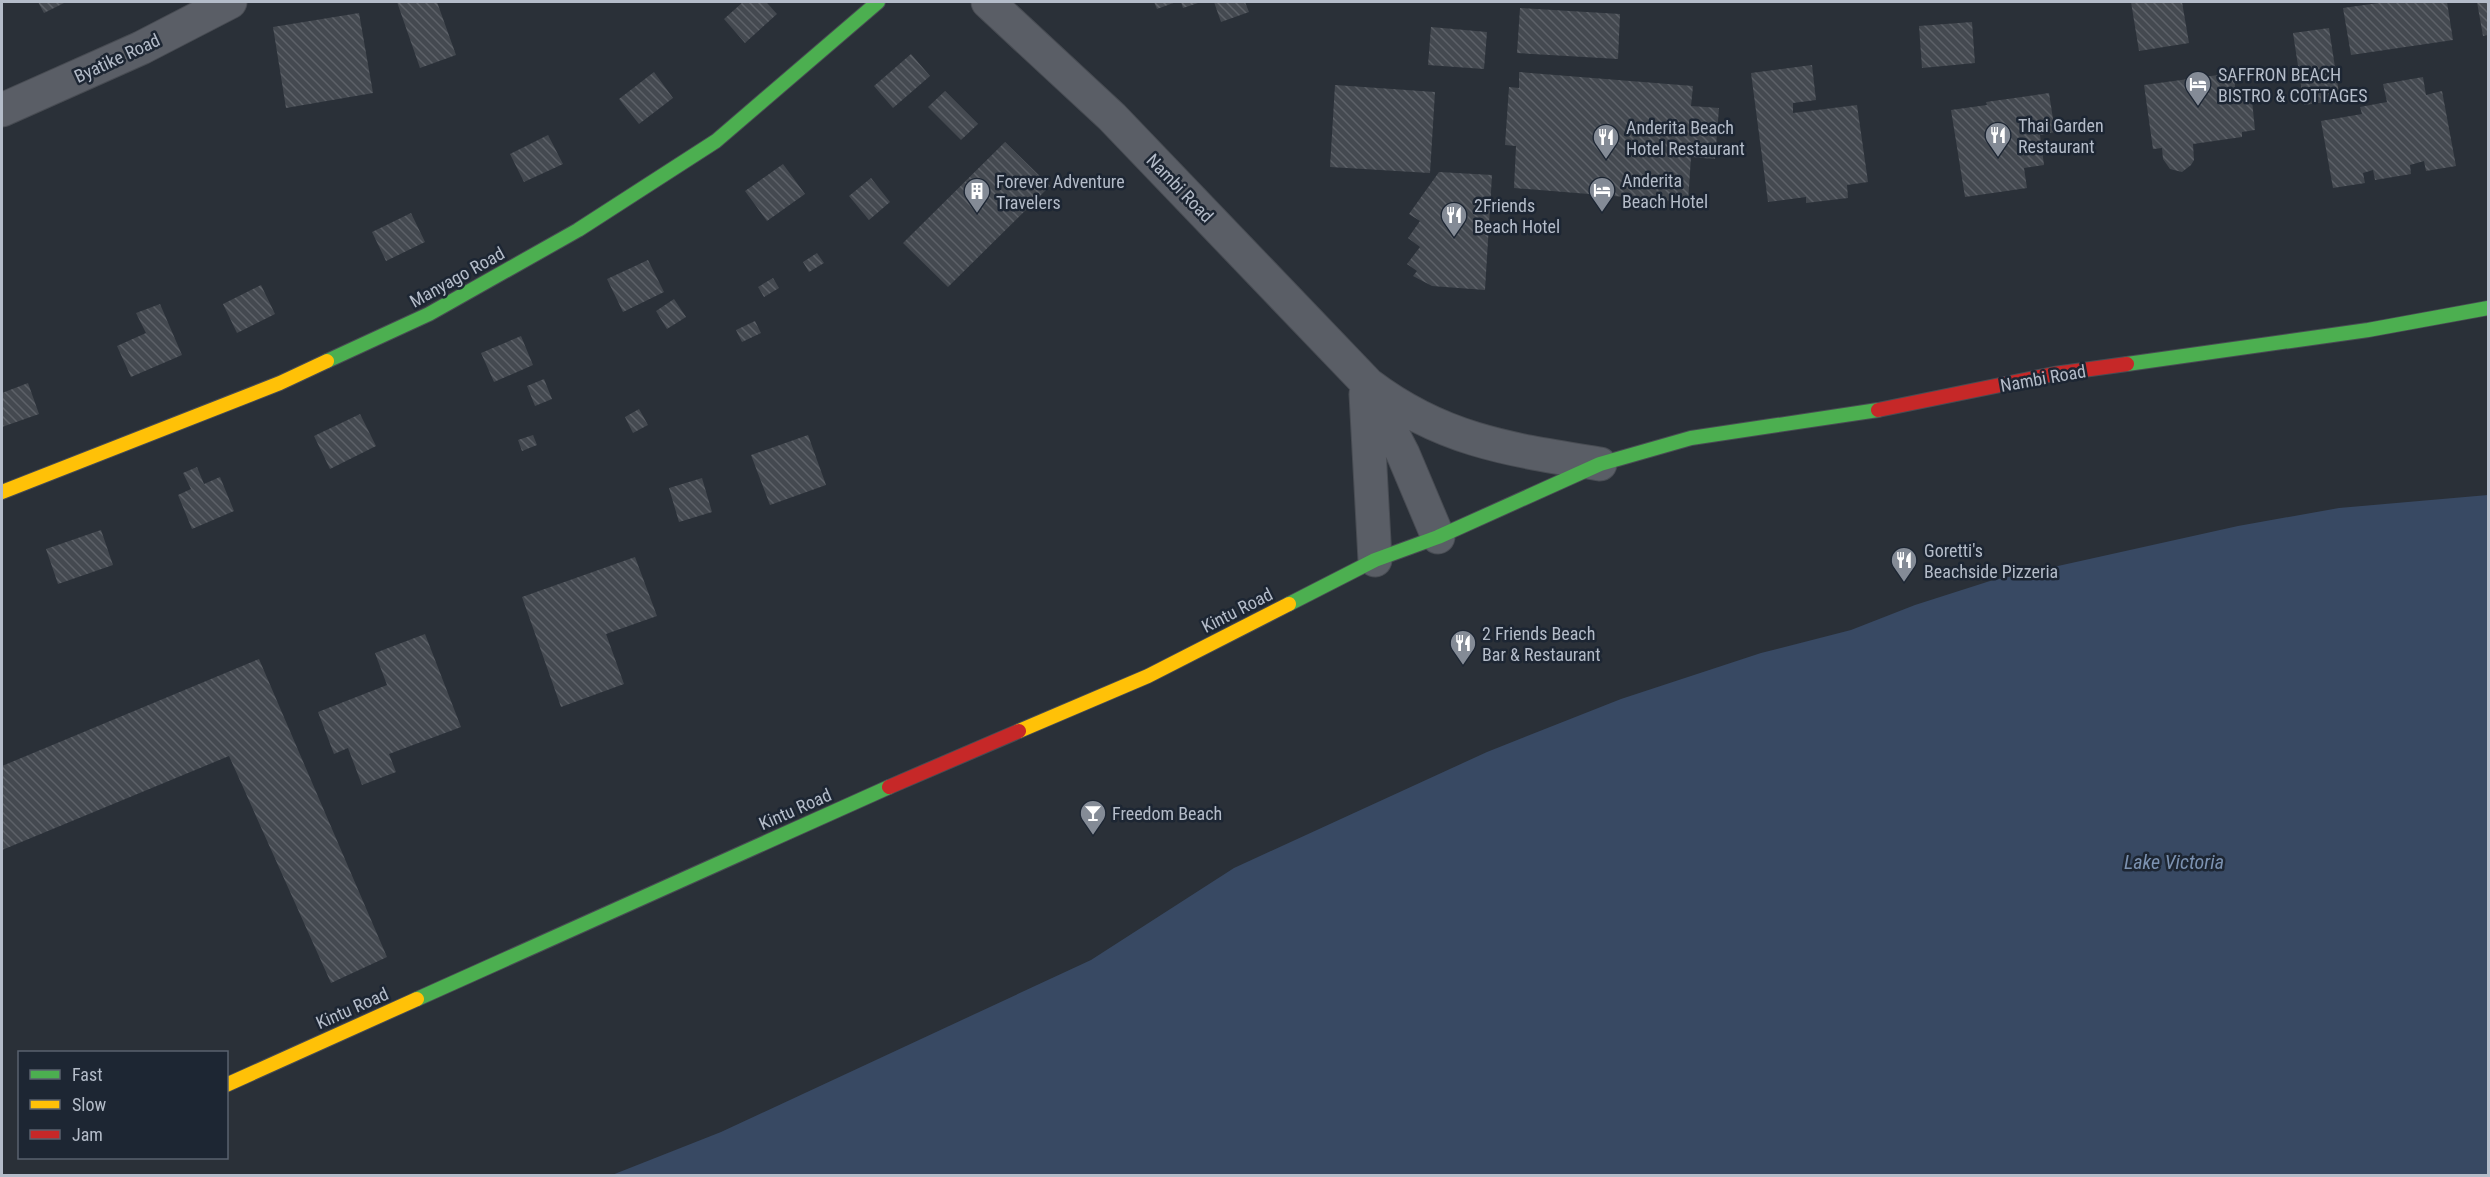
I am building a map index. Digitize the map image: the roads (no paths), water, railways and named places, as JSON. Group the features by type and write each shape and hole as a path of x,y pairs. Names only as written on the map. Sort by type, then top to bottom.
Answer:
{"street":[{"name":"Byatike Road","path":"2,110 141,48 230,2"},
{"name":"Manyago Road","path":"2,492 280,383 439,309 578,230 716,141 878,2"},
{"name":"Nambi Road","path":"988,2 1112,117 1366,382 1397,406 1450,432 1510,450 1600,464"},
{"name":"Nambi Road","path":"1375,560 1438,537 1600,464 1691,438 1844,417 2054,374 2368,330 2488,308"},
{"name":"Nambi Road","path":"1366,382 1403,454 1438,537"},
{"path":"1366,382 1375,560"},
{"name":"Kintu Road","path":"228,1084 934,766 1148,676 1375,560"}],"water":[{"name":"Lake Victoria","path":"2488,495 2488,1175 612,1175 721,1132 1091,960 1234,868 1487,752 1621,699 1761,653 1851,630 1915,605 1990,581 2238,526 2339,508"}],"place":[{"name":"SAFFRON BEACH BISTRO & COTTAGES","path":"2198,107"},
{"name":"Thai Garden Restaurant","path":"1998,158"},
{"name":"Anderita Beach Hotel Restaurant","path":"1606,160"},
{"name":"Anderita Beach Hotel","path":"1602,213"},
{"name":"Forever Adventure Travelers","path":"977,214"},
{"name":"2Friends Beach Hotel","path":"1454,238"},
{"name":"Goretti's Beachside Pizzeria","path":"1904,583"},
{"name":"2 Friends Beach Bar & Restaurant","path":"1463,666"},
{"name":"Freedom Beach","path":"1093,836"}]}
